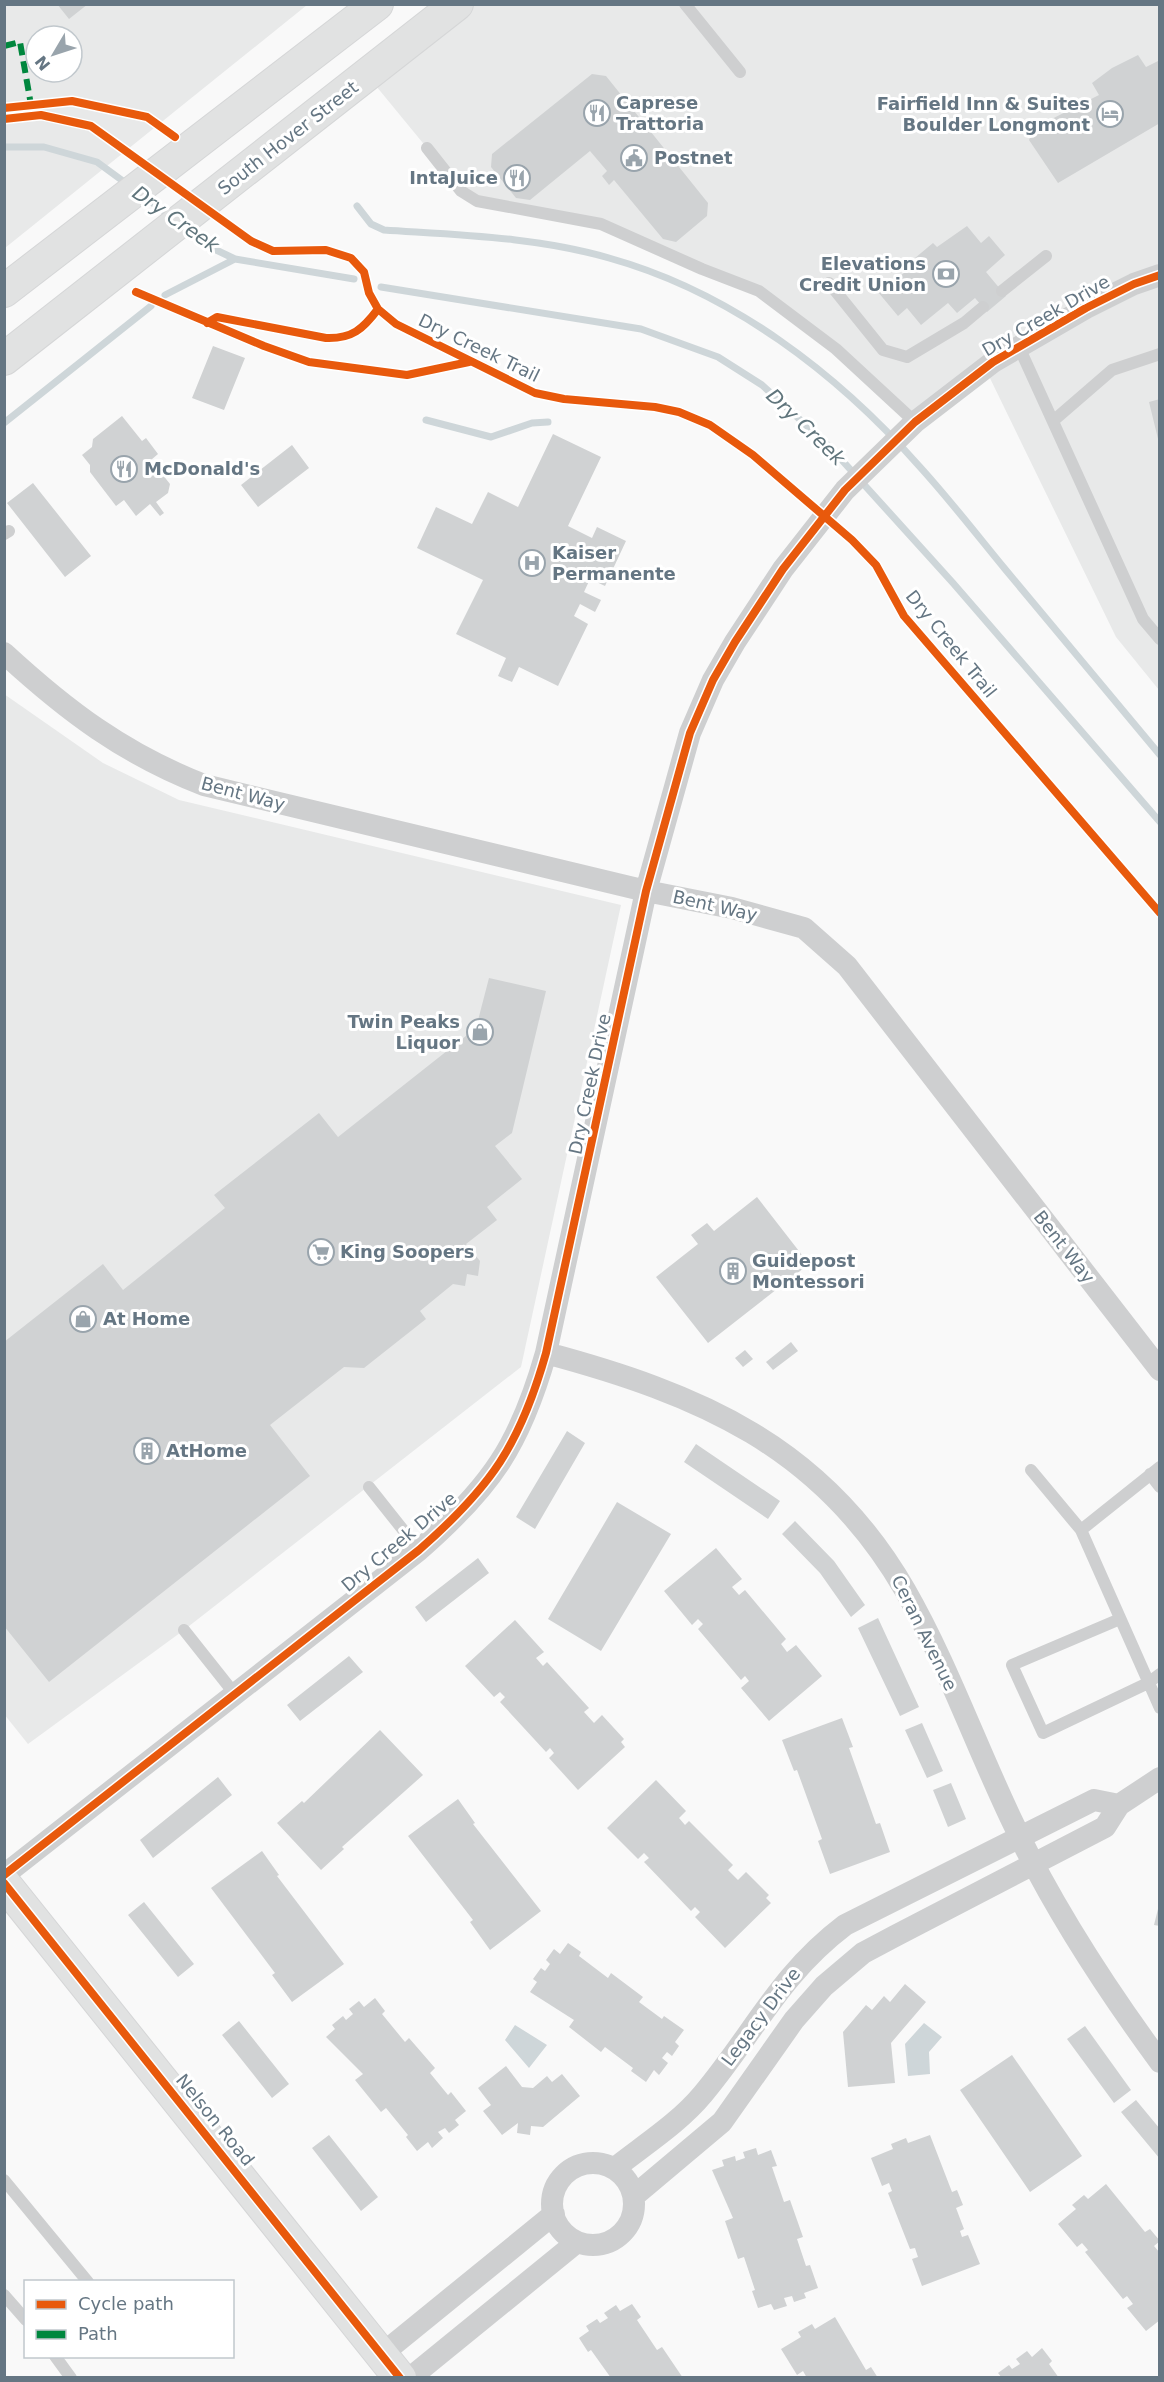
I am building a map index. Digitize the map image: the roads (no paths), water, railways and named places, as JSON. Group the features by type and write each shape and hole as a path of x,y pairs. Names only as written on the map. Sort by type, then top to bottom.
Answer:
{"main road":[{"path":"4,291 377,4"},
{"name":"South Hover Street","path":"4,360 458,4"},
{"name":"Nelson Road","path":"4,1883 391,2366"}],"street":[{"name":"Dry Creek Drive","path":"4,1875 419,1550 459,1514 495,1471 522,1424 546,1353 646,891 690,733 713,681 761,600 845,490 868,465 915,422 985,368 1019,347 1086,308 1160,275"},
{"name":"Bent Way","path":"4,653 63,705 113,742 144,759 204,785 804,928 847,966 1160,1370"},
{"name":"Ceran Avenue","path":"546,1353 623,1373 715,1411 788,1457 842,1505 876,1546 913,1605 1033,1865 1083,1953 1160,2062"},
{"path":"1119,1805 1160,1778"},
{"name":"Legacy Drive","path":"615,2168 696,2102 785,1980 824,1941 845,1926 901,1896 1094,1800 1119,1805 1105,1827 863,1953 842,1969 799,2014 722,2122 634,2196"},
{"path":"595,2162 615,2168 629,2183 634,2196 632,2217 620,2235 599,2244 577,2242 560,2228 554,2214 554,2192 560,2180 569,2170 582,2164 595,2162"},
{"path":"391,2366 554,2214"},
{"path":"410,2378 577,2242"}],"lane":[{"path":"685,4 740,72"},
{"path":"427,148 461,191 477,201 601,224 751,288 778,304 836,349 915,422"},
{"path":"1002,291 1046,256"},
{"path":"829,284 883,350 908,357 964,323 983,307"},
{"path":"1019,347 1143,619 1160,639"},
{"path":"1053,421 1112,370 1160,354"},
{"path":"1031,1470 1082,1530 1160,1708"},
{"path":"1082,1530 1155,1471 1160,1487"},
{"path":"369,1487 419,1550"},
{"path":"1120,1619 1012,1665 1043,1733 1148,1683 1160,1674"},
{"path":"184,1630 234,1694"},
{"path":"4,2180 86,2280"},
{"path":"4,2295 24,2318"},
{"path":"56,2358 71,2378"}],"waterway":[{"name":"Dry Creek","path":"4,147 44,147 97,162 127,184"},
{"name":"Dry Creek","path":"141,195 171,216"},
{"path":"357,206 371,224 384,230 526,241 609,258 654,273 697,292 739,314 779,340 854,399 888,432 953,505 1160,755"},
{"name":"Dry Creek","path":"185,227 214,249 235,259 354,279"},
{"path":"165,295 235,259"},
{"name":"Dry Creek","path":"381,287 641,329 718,357 762,385 830,447 953,583 1160,822"},
{"path":"4,423 151,306"},
{"path":"426,420 491,437 532,423 548,422"}],"place":[{"name":"Caprese Trattoria","path":"597,113"},
{"name":"Fairfield Inn & Suites Boulder Longmont","path":"1110,114"},
{"name":"Postnet","path":"634,158"},
{"name":"IntaJuice","path":"517,178"},
{"name":"Elevations Credit Union","path":"946,274"},
{"name":"McDonald's","path":"124,469"},
{"name":"Kaiser Permanente","path":"532,563"},
{"name":"Twin Peaks Liquor","path":"480,1032"},
{"name":"King Soopers","path":"321,1252"},
{"name":"Guidepost Montessori","path":"733,1271"},
{"name":"At Home","path":"83,1319"},
{"name":"AtHome","path":"147,1451"}]}
